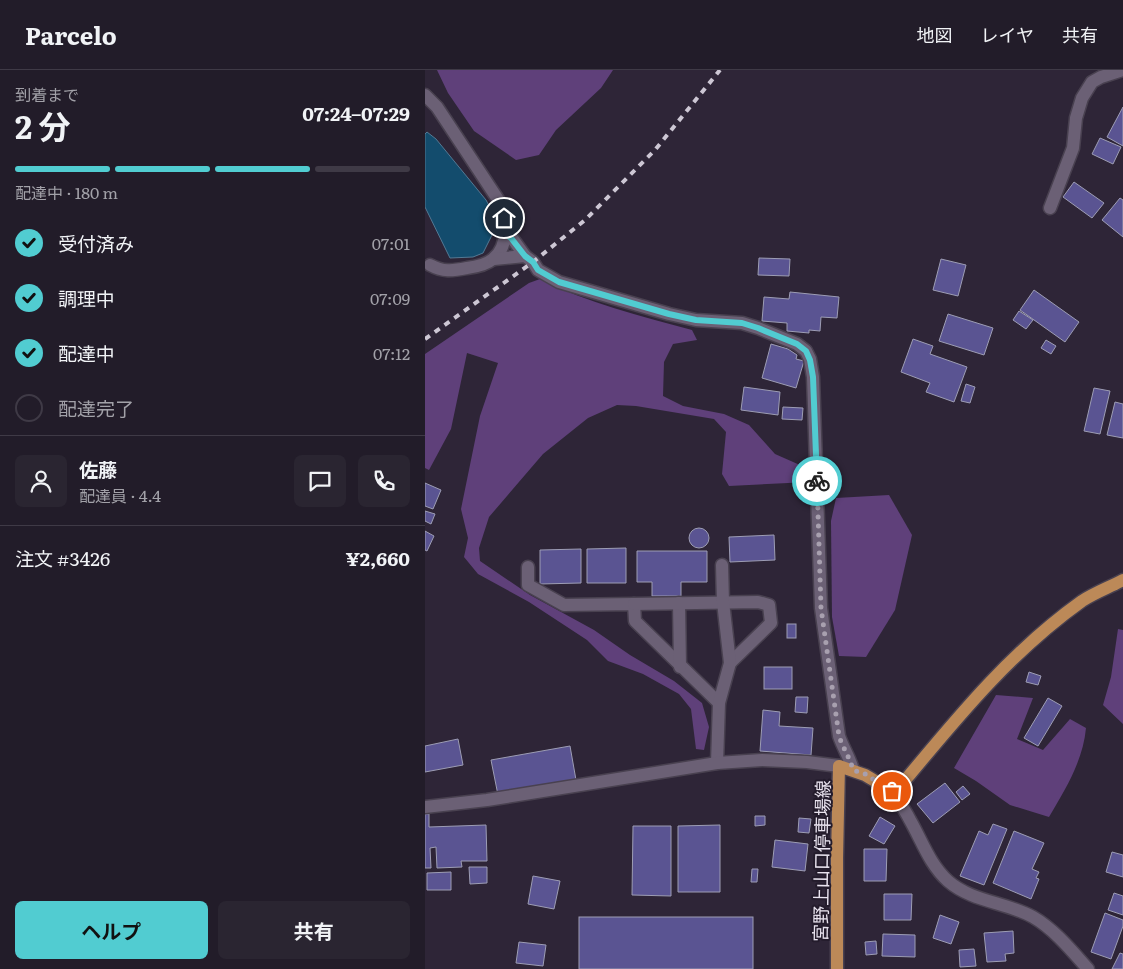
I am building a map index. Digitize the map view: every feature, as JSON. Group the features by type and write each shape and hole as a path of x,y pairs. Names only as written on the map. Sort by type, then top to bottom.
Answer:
{"main road":[{"path":"892,791 907,778 990,680 1031,641 1084,600 1123,580"},
{"name":"宮野上山口停車場線","path":"837,969 839,766 865,774 892,791"}],"street":[{"path":"1050,208 1073,148 1076,118 1082,98 1092,82 1123,70"},
{"path":"425,95 437,107 499,201 504,218 505,234 502,246 494,259"},
{"path":"505,234 511,238 538,270 559,282 669,314 696,320 742,323 797,344 806,351 810,360 813,377 821,608 839,736 843,751 853,770"},
{"path":"429,265 439,270 450,272 480,266 494,259 525,256"},
{"path":"717,763 719,703 730,663 723,602 722,565"},
{"path":"528,566 528,585 564,605 758,602 769,606 771,623 730,663"},
{"path":"679,603 681,667"},
{"path":"634,604 635,621 719,703"},
{"path":"425,807 487,800 717,763 762,760 839,766"},
{"path":"892,791 910,820 927,855 948,881 970,895 1004,905 1033,917 1056,934 1089,969"}],"shaded area":[{"path":"437,70 613,70 601,88 556,130 539,155 516,160 474,131 448,93"},
{"path":"540,279 595,302 692,330 697,340 673,344 664,362 663,396 683,406 724,414 749,425 775,454 809,469 809,482 729,486 722,474 726,432 714,419 636,406 617,405 588,418 543,454 489,517 479,548 480,561 530,595 594,630 630,655 674,681 702,703 709,727 704,750 696,749 691,709 679,694 643,674 608,661 587,640 529,602 478,574 464,557 468,538 461,509 480,416 498,363 467,353 451,429 429,470 425,468 425,354 529,283"},
{"path":"889,495 912,535 895,610 866,657 839,656 832,617 831,521 836,498"},
{"path":"1118,629 1123,630 1123,724 1103,705 1111,677"},
{"path":"996,695 1033,698 1017,739 1043,750 1070,719 1086,728 1077,764 1049,817 1010,805 954,768"}],"water":[{"path":"427,132 436,139 486,200 493,213 494,231 483,253 473,257 450,258 425,207 425,134"}],"building":[{"path":"1123,107 1123,146 1107,137"},
{"path":"1100,138 1121,147 1113,164 1092,154"},
{"path":"1074,182 1104,203 1092,218 1063,197"},
{"path":"1120,198 1123,200 1123,237 1102,220"},
{"path":"759,258 790,259 789,276 758,275"},
{"path":"941,259 966,265 958,296 933,290"},
{"path":"1034,290 1079,322 1065,342 1020,310"},
{"path":"790,292 839,297 837,318 821,317 820,331 809,330 809,333 787,331 787,323 762,321 764,297 789,299"},
{"path":"1019,311 1033,320 1026,329 1013,320"},
{"path":"948,314 993,328 984,355 939,341"},
{"path":"913,339 933,346 930,354 967,367 954,402 926,392 930,383 901,372"},
{"path":"1046,340 1056,346 1051,354 1041,348"},
{"path":"771,344 788,349 797,355 796,359 804,361 796,388 762,378"},
{"path":"966,384 975,387 970,403 961,401"},
{"path":"744,387 780,392 778,415 741,410"},
{"path":"1094,388 1110,391 1100,434 1084,431"},
{"path":"1115,402 1123,404 1123,438 1107,435"},
{"path":"783,407 803,408 802,420 782,419"},
{"path":"425,483 441,490 433,509 425,506"},
{"path":"425,511 435,514 431,524 425,521"},
{"path":"695,528 703,528 709,534 709,542 703,548 695,548 689,542 689,534"},
{"path":"425,531 434,536 427,551 425,550"},
{"path":"774,535 775,560 730,562 729,537"},
{"path":"626,548 626,583 587,583 587,549"},
{"path":"581,549 581,583 540,584 540,550"},
{"path":"637,551 707,551 707,582 681,582 681,596 652,596 652,582 637,582"},
{"path":"787,624 796,624 796,638 787,638"},
{"path":"764,667 792,667 792,689 764,689"},
{"path":"1029,672 1041,676 1038,685 1026,682"},
{"path":"796,697 808,697 807,713 795,712"},
{"path":"1048,698 1062,706 1038,746 1024,738"},
{"path":"763,710 780,712 779,726 813,728 811,755 760,751"},
{"path":"458,739 463,765 425,772 425,746"},
{"path":"570,746 576,780 498,795 491,760"},
{"path":"945,783 960,802 933,823 917,804"},
{"path":"963,786 970,794 962,800 956,792"},
{"path":"425,814 429,814 429,827 486,825 487,861 461,861 462,867 437,868 436,847 430,848 431,868 425,868"},
{"path":"755,816 765,816 765,825 755,826"},
{"path":"880,817 895,826 884,844 869,836"},
{"path":"799,818 811,819 809,833 798,832"},
{"path":"993,824 1007,829 984,885 960,876 979,831 988,835"},
{"path":"720,825 720,892 678,892 678,826"},
{"path":"633,826 671,826 671,896 632,895"},
{"path":"1014,831 1044,843 1032,869 1039,872 1036,878 1039,879 1031,899 993,883"},
{"path":"775,840 808,844 805,871 772,867"},
{"path":"864,849 887,849 886,881 864,881"},
{"path":"1112,852 1123,855 1123,877 1106,872"},
{"path":"469,867 487,867 487,883 470,884"},
{"path":"752,869 758,869 757,882 751,882"},
{"path":"451,872 451,890 427,890 427,873"},
{"path":"533,876 560,881 554,909 528,904"},
{"path":"1114,893 1123,896 1123,915 1108,910"},
{"path":"884,894 912,894 911,920 884,920"},
{"path":"1105,913 1123,920 1123,926 1111,959 1091,952"},
{"path":"940,915 959,922 951,944 933,938"},
{"path":"579,917 753,917 753,969 579,969"},
{"path":"1013,931 1014,953 1005,954 1006,961 987,962 984,933"},
{"path":"883,934 915,935 915,957 882,956"},
{"path":"876,941 877,954 866,955 865,942"},
{"path":"519,942 546,945 543,966 516,963"},
{"path":"974,949 976,966 960,967 959,950"},
{"path":"1120,953 1123,954 1123,969 1112,969"}],"railway":[{"path":"425,339 533,262 585,220 655,150 720,70"}],"way so far":[{"path":"817,481 821,608 839,736 843,751 853,770 865,774 892,791"}],"route":[{"path":"504,218 505,234 533,262 538,270 559,282 669,314 696,320 742,323 797,344 806,351 810,360 813,377 817,481"}]}
